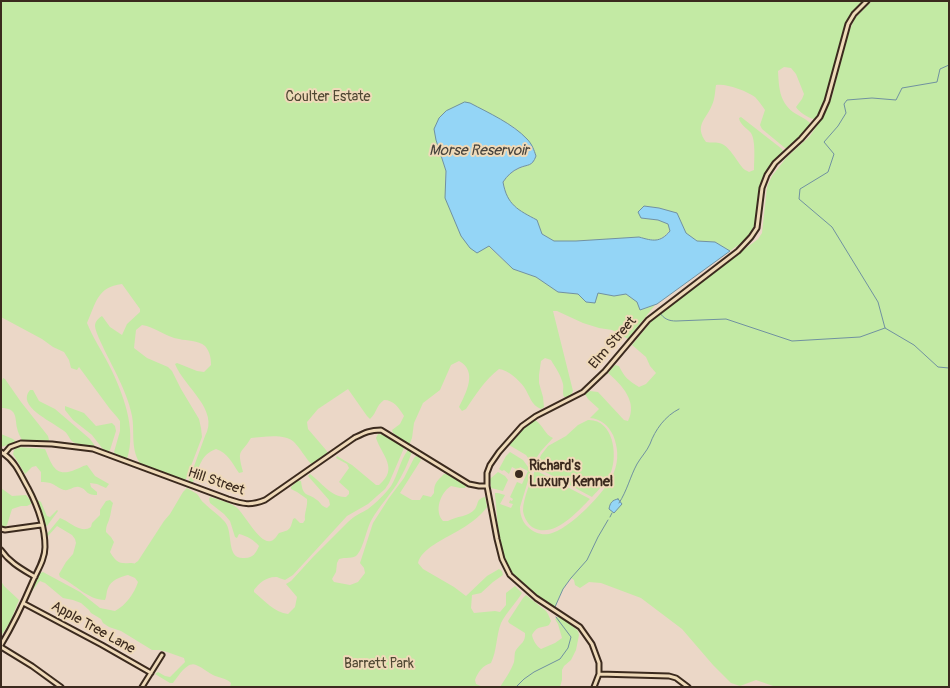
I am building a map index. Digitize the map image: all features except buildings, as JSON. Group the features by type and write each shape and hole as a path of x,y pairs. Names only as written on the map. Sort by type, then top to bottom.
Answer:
{"street":[{"name":"Elm Street","path":"599,674 599,662 592,644 580,627 536,598 510,575 502,559 487,486 487,473 490,465 522,426 536,416 583,392 605,371 648,320 738,251 751,237 757,228 762,188 767,175 775,163 820,116 827,101 848,24 854,14 867,1"},
{"name":"Hill Street","path":"3,453 13,445 21,443 93,448 228,500 247,505 265,500 364,432 381,430 469,484 487,486"},
{"path":"3,453 11,460 32,495 45,547 40,567 1,646 61,687"},
{"path":"1,529 41,525"},
{"path":"1,550 14,564 35,577"},
{"name":"Apple Tree Lane","path":"23,603 151,673"},
{"path":"142,687 162,655"},
{"path":"594,687 599,674 669,676 676,678 688,687"}],"green space":[{"name":"Coulter Estate","path":"1,1 864,1 847,20 826,99 814,119 804,115 796,107 804,94 796,74 791,68 784,67 778,71 779,88 788,108 810,123 808,128 788,148 785,148 762,129 760,125 765,110 755,97 736,88 716,85 713,103 701,127 706,142 723,144 743,168 749,172 754,170 754,141 751,133 741,123 739,118 741,117 782,149 783,152 764,177 757,216 752,230 746,239 730,251 715,242 697,241 685,233 677,213 644,206 641,218 658,220 668,224 670,230 663,237 656,240 639,237 554,241 542,234 537,220 514,206 507,196 503,182 512,172 531,164 536,156 515,128 470,103 436,140 446,171 445,185 488,246 513,269 536,277 558,292 578,294 598,292 614,296 626,294 637,302 640,310 655,305 628,339 612,330 583,323 553,311 573,391 570,397 564,397 563,384 559,374 551,360 545,358 541,361 539,375 544,407 541,409 533,403 524,387 516,378 510,373 499,369 485,383 466,409 462,411 459,407 467,389 469,376 465,365 459,361 451,365 440,390 423,403 414,423 410,443 407,443 393,433 392,430 400,424 404,416 396,405 391,401 384,400 370,419 348,389 318,409 307,422 308,429 328,453 311,464 290,439 274,436 251,438 240,455 243,472 239,473 227,456 216,449 204,458 193,482 190,483 189,480 208,426 208,417 199,399 179,373 175,364 204,372 211,365 210,355 205,346 196,342 174,338 147,326 142,325 136,330 134,348 147,358 168,367 172,371 199,419 202,437 186,479 181,480 141,465 135,453 133,422 129,405 95,329 96,322 102,316 110,327 122,335 127,324 140,312 140,309 122,284 102,292 95,303 87,323 114,376 127,411 130,447 127,459 125,460 114,452 120,431 120,421 79,367 77,370 71,368 64,352 1,317"},
{"path":"872,1 949,1 949,687 776,687 756,680 740,686 731,683 682,629 641,598 601,583 589,582 580,588 575,585 574,580 571,578 563,589 555,607 529,590 515,576 504,556 499,536 495,495 495,493 498,493 505,495 500,504 511,508 513,504 509,503 513,499 510,497 517,482 522,484 528,471 520,467 518,470 512,467 509,474 499,469 510,452 523,460 531,471 520,512 526,525 540,534 549,534 557,531 577,518 604,489 616,467 616,444 613,435 606,425 601,421 590,418 599,409 585,394 590,391 598,392 624,420 628,421 631,414 630,401 623,388 608,373 615,365 619,366 625,376 635,385 639,387 646,384 656,373 646,357 632,345 655,317 758,239 762,233 767,187 772,176 786,158 810,136 820,121 832,97 848,34 855,18"},
{"path":"3,378 48,436 48,442 22,440 17,430 13,411 1,408 1,383"},
{"path":"30,390 33,390 39,401 55,409 90,439 95,446 73,442 67,433 36,412 28,402 27,396"},
{"path":"65,406 84,413 96,426 112,423 116,431 110,450 107,452 102,448 92,435 73,420 65,410"},
{"path":"535,420 553,438 533,463 526,455 509,445 527,425"},
{"path":"588,420 596,421 608,431 612,439 614,456 609,476 592,497 536,467 541,455 548,446"},
{"path":"1,434 13,439 14,443 1,447"},
{"name":"Barrett Park","path":"378,434 388,437 404,448 385,489 368,504 347,516 293,575 285,580 273,577 264,580 254,592 274,609 288,614 295,607 297,597 286,584 350,520 368,509 383,495 391,486 408,450 412,452 405,468 397,484 372,519 359,552 354,557 339,559 332,579 334,582 350,585 358,582 365,573 360,563 373,523 404,478 416,456 421,460 400,493 412,500 420,500 423,495 431,497 434,493 436,482 444,474 466,486 465,488 460,488 451,486 444,493 439,502 440,517 443,521 469,514 475,509 479,500 485,497 487,507 481,514 428,549 418,563 423,569 466,596 487,576 499,569 502,571 503,575 481,593 472,595 471,608 474,613 500,612 506,605 506,593 515,586 522,593 501,623 491,663 483,668 476,677 476,684 483,687 230,687 231,683 227,680 193,664 183,670 173,683 170,683 155,674 158,672 170,677 185,662 184,658 160,650 152,650 121,631 109,627 81,603 63,598 45,583 40,581 30,594 29,592 40,573 43,572 80,592 100,608 115,611 126,602 132,595 138,582 135,578 128,575 114,581 109,585 105,600 87,595 60,577 59,574 73,554 76,543 75,539 57,526 48,536 46,535 60,518 79,528 87,529 91,527 92,523 100,515 100,510 106,501 110,500 113,503 106,532 114,542 110,552 120,563 134,564 138,561 187,488 197,494 225,522 235,555 245,558 250,557 259,546 245,536 239,534 237,538 235,537 230,521 210,503 210,497 236,507 257,534 267,541 271,541 279,533 289,529 293,519 295,518 300,523 303,523 305,520 307,499 291,489 297,481 301,481 306,494 327,508 330,505 329,500 308,476 310,474 336,495 346,497 349,494 349,491 339,482 349,468 347,464 336,458 337,456 352,465 376,485 379,485 385,479 388,467 376,438"},
{"path":"17,447 45,449 51,463 61,472 72,471 87,465 95,476 109,484 106,488 90,483 91,487 97,492 97,495 90,494 79,487 64,490 52,483 41,482 41,472 36,466 32,467 25,474 13,454"},
{"path":"535,470 590,499 564,523 556,527 540,530 532,527 526,520 523,506"},
{"path":"498,472 508,480 503,491 491,488 490,479"},
{"path":"1,488 12,496 26,495 31,501 31,504 27,506 12,509 7,525 4,528 1,526"},
{"path":"38,500 41,502 47,516 50,517 58,511 47,526 45,526 37,504"},
{"path":"1,581 19,600 10,622 1,636"},
{"path":"526,595 546,611 551,621 549,625 538,628 532,635 535,643 541,649 562,638 555,619 559,616 578,631 576,650 571,660 562,670 560,687 500,687 513,665 515,651 525,639 525,633 508,621"}],"water":[{"name":"Morse Reservoir","path":"465,102 508,124 521,134 534,149 536,156 531,164 516,169 503,182 507,196 514,206 537,220 542,234 554,241 639,237 656,240 663,238 670,231 668,224 658,220 641,218 638,212 644,206 677,213 686,233 697,241 715,242 730,251 657,304 640,310 637,302 626,294 614,296 598,293 595,303 586,302 578,294 558,292 536,277 513,269 489,246 477,253 470,248 461,236 445,198 446,171 434,129 439,118 446,111"},
{"path":"618,499 622,504 614,513 609,507 613,501"}],"waterway":[{"path":"949,65 940,69 937,82 902,88 896,100 872,98 847,100 844,104 846,113 824,142 834,154 828,172 800,189 799,199 832,227 878,302 885,328 914,345 938,367 949,368"},
{"path":"660,313 665,318 673,321 726,319 792,341 860,337 885,328"},
{"path":"619,503 637,464 649,447 658,429 669,415 679,409"},
{"path":"610,517 612,513"},
{"path":"555,607 563,589 587,560 608,520"},
{"path":"516,687 534,672 560,659 568,648 571,637 556,617"}],"place":[{"name":"Richard's Luxury Kennel","path":"519,474"}]}
